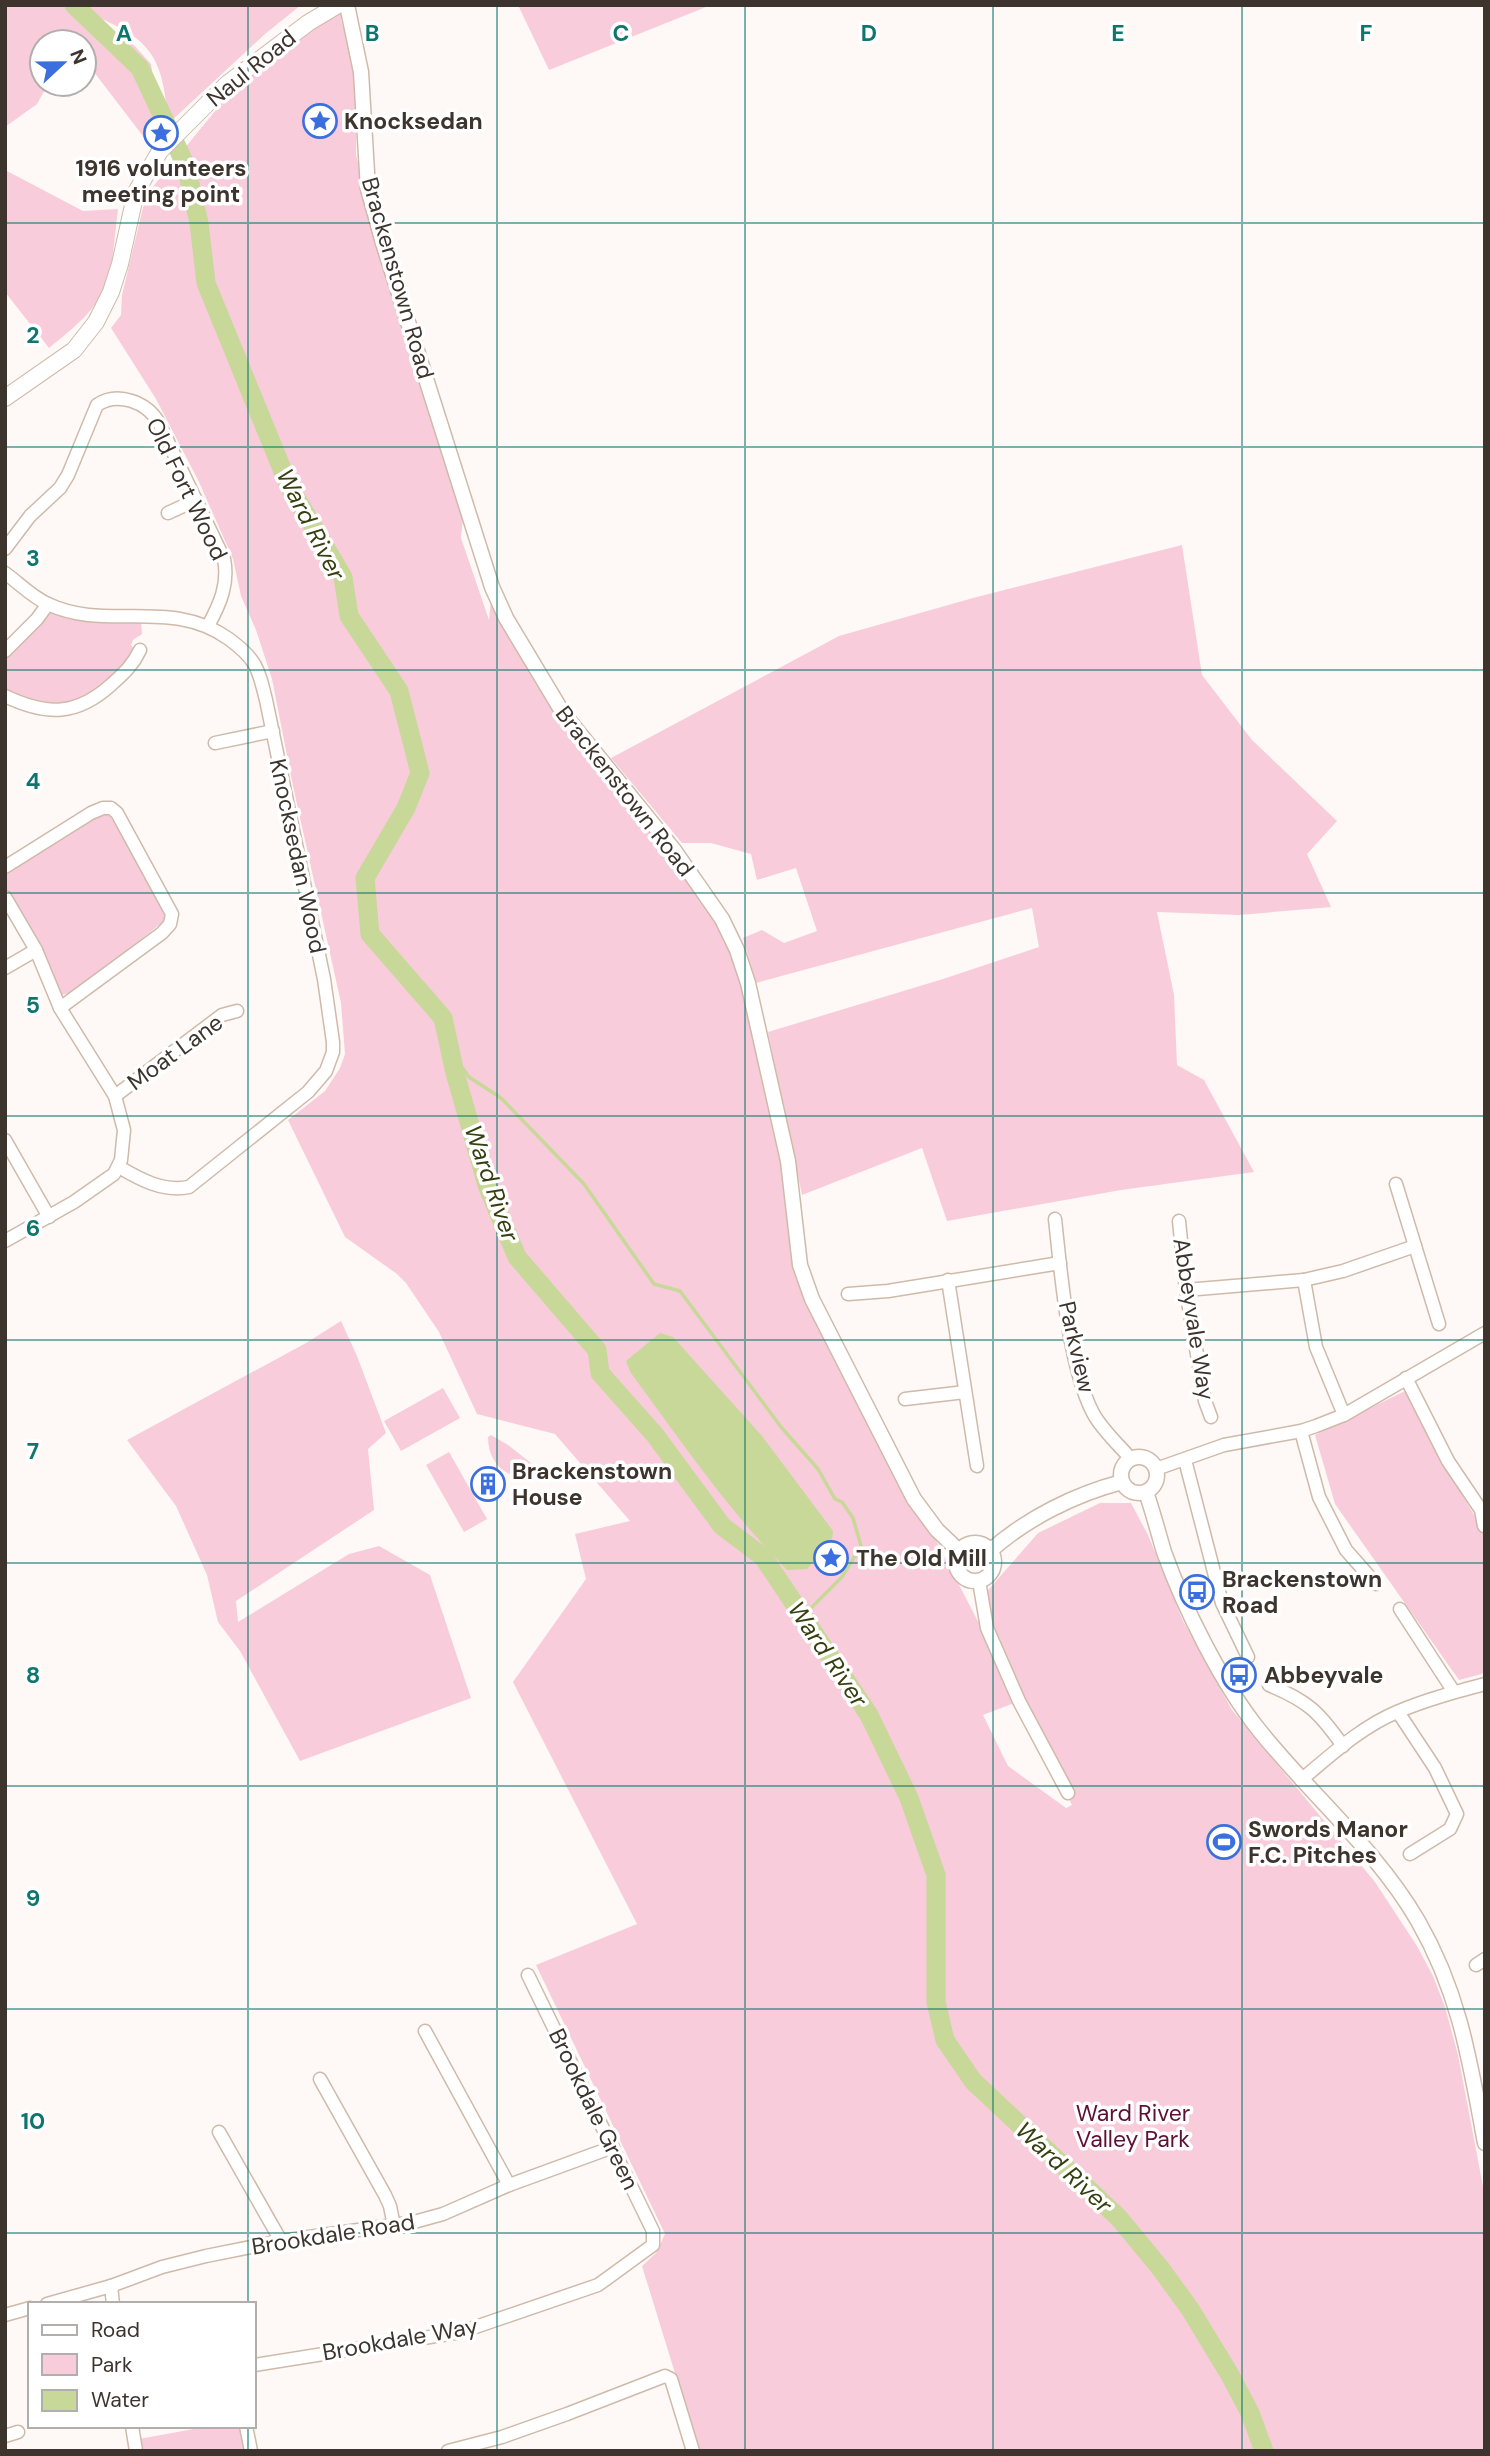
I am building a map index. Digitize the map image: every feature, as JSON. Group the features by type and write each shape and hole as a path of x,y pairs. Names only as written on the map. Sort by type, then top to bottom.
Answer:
{"main road":[{"name":"Naul Road","path":"5,398 74,349 96,322 111,292 120,264 136,192 160,151 227,84 275,47 338,5"}],"street":[{"name":"Brackenstown Road","path":"347,5 361,72 368,189 492,587 506,618 563,713 674,850 722,919 737,950 748,984 788,1161 800,1265 812,1299 914,1499 937,1530 959,1550"},
{"name":"Old Fort Wood","path":"5,549 30,516 60,488 97,405 109,399 137,403 154,415 224,559 226,572 221,598 208,626"},
{"path":"168,513 197,500"},
{"name":"Knocksedan Wood","path":"5,573 48,604 80,613 160,615 208,626 250,655 262,680 330,1010 333,1042 331,1061 320,1080 189,1187 178,1189 152,1184 119,1167"},
{"path":"5,651 48,604"},
{"path":"5,696 20,704 46,711 80,706 102,694 126,672 134,664 140,650"},
{"path":"215,743 273,730"},
{"path":"5,867 91,813 103,807 111,808 117,813 172,914 170,924 162,933 60,1008"},
{"path":"5,897 36,950 60,1008 115,1096 124,1130 119,1167 104,1181 49,1217 5,1241"},
{"path":"5,968 36,950"},
{"name":"Moat Lane","path":"115,1096 222,1014 237,1011"},
{"path":"5,1140 49,1217"},
{"path":"1396,1184 1438,1324"},
{"name":"Parkview","path":"1055,1219 1080,1378 1094,1414 1131,1459"},
{"name":"Abbeyvale Way","path":"1179,1220 1186,1290 1205,1401 1211,1417"},
{"path":"1186,1290 1304,1280 1343,1271 1415,1246"},
{"path":"848,1294 888,1291 1060,1264"},
{"path":"948,1280 976,1466"},
{"path":"1304,1280 1316,1347 1344,1415"},
{"path":"1156,1469 1224,1445 1301,1431 1344,1415 1485,1333"},
{"path":"1406,1378 1448,1461 1481,1510 1485,1526"},
{"path":"905,1399 965,1392"},
{"path":"1301,1431 1319,1497 1346,1550 1376,1584"},
{"path":"1137,1457 1149,1460 1156,1469 1154,1485 1146,1492 1135,1493 1122,1482 1123,1466 1131,1459 1137,1457"},
{"path":"1185,1460 1222,1603 1248,1657"},
{"path":"990,1551 1027,1524 1073,1499 1122,1482"},
{"path":"1146,1492 1164,1552 1182,1597 1204,1642 1257,1727 1384,1872 1418,1920 1436,1955 1457,2009 1480,2086 1485,2143"},
{"path":"975,1542 981,1544 990,1551 993,1569 979,1581 968,1580 960,1574 955,1563 959,1550 975,1542"},
{"path":"979,1581 987,1628 1019,1701 1068,1793"},
{"path":"1400,1609 1454,1692"},
{"path":"1301,1780 1343,1746 1398,1712 1485,1684"},
{"path":"1269,1685 1304,1700 1323,1719 1343,1746"},
{"path":"1398,1712 1435,1768 1457,1814 1450,1829 1410,1854"},
{"name":"Brookdale Green","path":"528,1975 653,2231 653,2245"},
{"path":"425,2031 509,2185"},
{"path":"320,2079 385,2195 394,2226"},
{"path":"219,2132 281,2241"},
{"name":"Brookdale Road","path":"55,2302 111,2287 162,2267 281,2241 394,2226 443,2214 509,2185 613,2147"},
{"name":"Brookdale Way","path":"256,2365 461,2332 598,2285 653,2245"},
{"path":"111,2287 113,2302"},
{"path":"5,2315 28,2309"},
{"path":"448,2451 502,2437 568,2414 665,2375 671,2379 693,2451"},
{"path":"132,2428 136,2451"},
{"path":"246,2428 251,2451"}],"green space":[{"path":"5,5 71,5 85,21 132,43 151,64 161,132 149,144 98,77 98,28 28,28 28,98 40,98 37,104 5,127"},
{"path":"85,5 301,5 265,34 169,123 159,69 146,47 122,29 97,16"},
{"name":"Ward River Valley Park","path":"341,5 346,5 341,20 356,73 356,155 463,517 461,538 489,620 492,587 559,707 722,919 748,984 800,1265 836,1348 1011,1685 986,1629 983,1596 1038,1533 1100,1503 1131,1503 1148,1535 1183,1621 1232,1710 1375,1882 1417,1946 1433,1976 1458,2055 1485,2197 1485,2451 699,2451 642,2266 656,2253 665,2234 536,1965 637,1924 513,1682 586,1579 575,1534 630,1521 555,1434 477,1414 439,1332 406,1283 345,1237 288,1120 325,1091 340,1068 345,1054 341,1003 272,679 256,630 241,596 233,559 199,482 156,399 111,328 121,315 122,295 146,195 230,93 313,30","holes":["1019,1701 1072,1805 1066,1808 1008,1766 983,1715"]},
{"path":"518,5 711,5 549,70"},
{"path":"5,170 83,211 118,209 109,276 100,298 85,316 49,348 5,292"},
{"path":"1182,545 1202,675 1252,740 1337,821 1307,854 1331,907 1239,915 1157,912 1174,995 1177,1065 1204,1080 1254,1172 1121,1190 947,1221 922,1148 802,1195 768,1032 1039,947 1032,908 756,983 743,938 762,930 784,943 817,931 796,868 757,880 751,854 711,843 682,843 611,758 839,636 973,598"},
{"path":"50,613 141,620 142,634 133,640 131,645 137,654 105,686 76,701 41,704 5,690 5,658"},
{"path":"103,813 109,815 114,822 159,903 164,921 74,992 61,995 5,886 5,872"},
{"path":"341,1321 386,1433 368,1449 374,1510 236,1601 238,1622 349,1554 379,1546 430,1575 471,1698 300,1761 240,1651 218,1622 207,1575 176,1506 127,1440 306,1343"},
{"path":"443,1388 460,1418 401,1451 384,1421"},
{"path":"1405,1391 1440,1458 1485,1533 1485,1673 1459,1680 1335,1504 1315,1435"},
{"path":"491,1435 536,1467 532,1477 514,1476 500,1468 491,1455 488,1437"},
{"path":"449,1452 487,1519 464,1532 426,1465"},
{"path":"199,2428 240,2428 244,2451 141,2451 139,2439"}],"water":[{"path":"660,1333 673,1337 762,1436 833,1531 832,1540 807,1569 787,1570 765,1547 705,1474 631,1373 626,1361"}],"waterway":[{"name":"Ward River","path":"74,5 140,68 186,166 199,223 206,283 289,486 343,577 349,616 399,691 420,773 406,808 365,878 370,934 443,1018 455,1073 487,1185 517,1257 597,1350 600,1373 655,1435 722,1526 763,1557 869,1715 909,1798 936,1875 936,2002 945,2040 973,2081 1119,2218 1161,2269 1190,2309 1230,2375 1250,2413 1264,2451"},
{"path":"450,1051 469,1077 501,1098 584,1184 654,1284 680,1291 781,1427 818,1469 835,1499 842,1502 853,1518 861,1546 842,1577 802,1617"}],"place":[{"name":"Knocksedan","path":"320,121"},
{"name":"1916 volunteers meeting point","path":"161,133"},
{"name":"Brackenstown House","path":"488,1484"},
{"name":"The Old Mill","path":"831,1558"},
{"name":"Brackenstown Road","path":"1197,1592"},
{"name":"Abbeyvale","path":"1239,1675"},
{"name":"Swords Manor F.C. Pitches","path":"1224,1842"}]}
